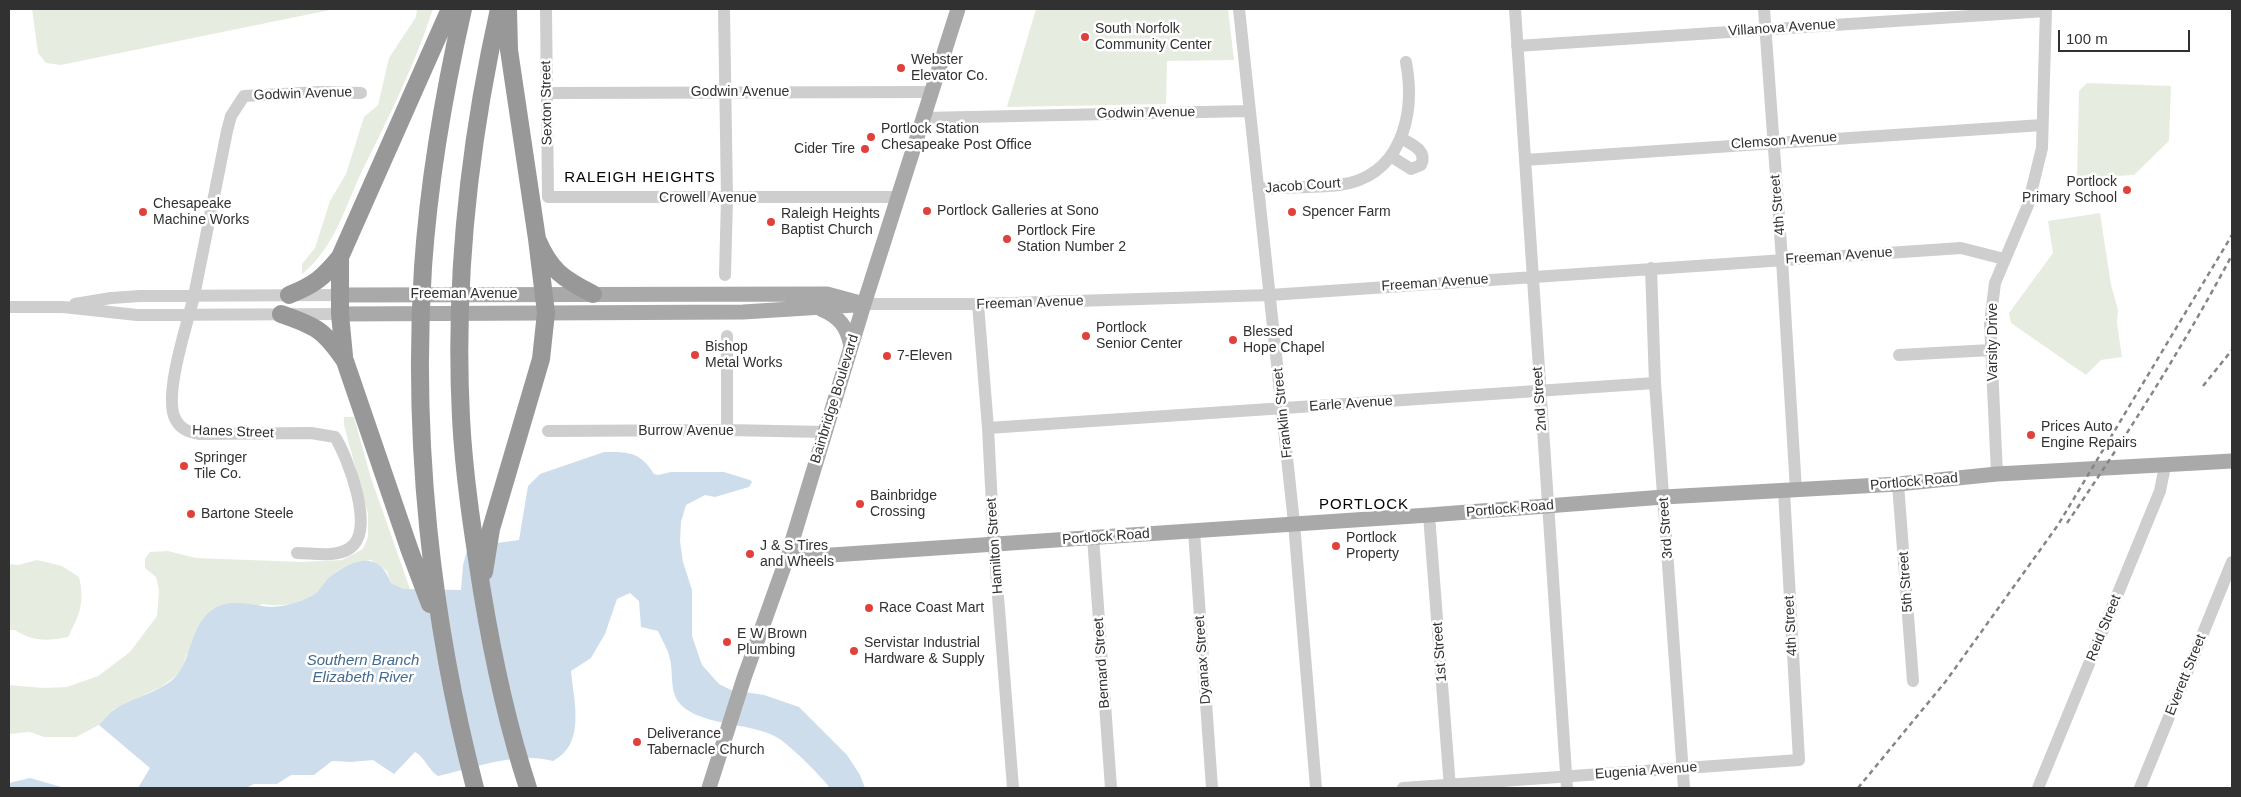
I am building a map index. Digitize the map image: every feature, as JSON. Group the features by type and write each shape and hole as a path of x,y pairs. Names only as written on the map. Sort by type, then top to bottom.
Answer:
{"highway":[{"path":"289,295 313,285 324,276 340,257 450,9"},
{"path":"462,9 442,121 423,267 422,436 427,571 475,788"},
{"path":"499,9 473,152 462,269 461,419 472,533 482,592 498,674 527,784"},
{"path":"482,592 491,529 538,374 546,313 510,50 508,9"},
{"path":"537,239 549,264 560,276 593,294"},
{"path":"340,257 340,314 345,361 410,551 427,571"},
{"path":"281,314 321,330 330,339 345,361"}],"main road":[{"name":"Bainbridge Boulevard","path":"709,788 744,678 787,558 864,304 958,9"},
{"name":"Freeman Avenue","path":"340,295 827,294 864,304"},
{"name":"Freeman Avenue","path":"340,314 743,312 820,309 864,304"},
{"path":"820,309 834,315 842,323 849,335 851,346"},
{"name":"Portlock Road","path":"787,558 1429,515 1664,497 1898,484 1997,474 2232,461"}],"street":[{"name":"Sexton Street","path":"546,9 548,197"},
{"path":"724,9 727,198 725,275"},
{"name":"Franklin Street","path":"1239,9 1283,408 1316,788"},
{"name":"2nd Street","path":"1515,9 1539,391 1567,783"},
{"name":"4th Street","path":"1764,9 1772,142 1782,260 1799,760"},
{"name":"Villanova Avenue","path":"1517,46 2046,10"},
{"name":"Varsity Drive","path":"1997,474 1990,350 1992,299 2004,259 2028,205 2042,148 2046,10"},
{"name":"Jacob Court","path":"1258,189 1348,183 1369,175 1381,167 1392,157 1401,138 1408,113 1410,94 1406,62"},
{"name":"Godwin Avenue","path":"244,96 321,92 361,93"},
{"name":"Godwin Avenue","path":"548,92 932,92"},
{"name":"Hanes Street","path":"244,96 236,106 229,124 194,296 173,385 172,400 174,415 179,425 186,432 200,434 311,433 328,434 335,437 341,446 361,514 358,540 349,549 337,553 297,553"},
{"name":"Godwin Avenue","path":"923,118 1249,111"},
{"name":"Clemson Avenue","path":"1525,160 2042,125"},
{"path":"1392,157 1411,169 1421,165 1423,155 1420,150 1401,138"},
{"name":"Crowell Avenue","path":"548,197 899,197"},
{"name":"Freeman Avenue","path":"864,304 978,304 1270,295 1961,248 2004,259"},
{"name":"3rd Street","path":"1651,268 1655,383 1684,788"},
{"name":"Freeman Avenue","path":"9,307 63,306 111,298 340,295"},
{"name":"Hamilton Street","path":"978,304 1013,788"},
{"name":"Freeman Avenue","path":"63,306 112,314 340,314"},
{"path":"726,336 727,430"},
{"path":"1900,355 1990,350"},
{"name":"Earle Avenue","path":"988,428 1655,383"},
{"name":"Burrow Avenue","path":"548,431 727,430 825,432"},
{"name":"Reid Street","path":"2038,788 2160,491 2165,466"},
{"name":"5th Street","path":"1898,484 1913,681"},
{"name":"1st Street","path":"1429,515 1450,786"},
{"name":"Dyanax Street","path":"1194,531 1212,788"},
{"name":"Bernard Street","path":"1093,537 1111,788"},
{"name":"Everett Street","path":"2140,788 2232,562"},
{"name":"Eugenia Avenue","path":"1403,788 1567,783 1682,769 1799,760"}],"shaded area":[{"path":"32,9 335,9 61,65 46,63 38,53"},
{"path":"417,9 433,9 410,70 338,226 323,252 302,274 302,264 315,248 330,201 346,174 364,117 378,105 389,58 416,17"},
{"path":"1036,9 1228,9 1234,60 1167,61 1166,104 1007,107"},
{"path":"2087,83 2171,86 2169,141 2134,175 2077,178 2079,91"},
{"path":"2100,213 2111,285 2118,310 2117,323 2122,357 2101,360 2086,375 2011,323 2009,313 2053,253 2048,221"},
{"path":"344,417 354,417 370,475 410,589 404,589 391,583 387,571 371,560 348,566 333,574 319,591 304,600 283,605 262,604 187,654 180,673 161,687 114,709 99,725 76,737 44,737 30,732 9,734 9,685 44,688 67,687 98,676 130,652 157,616 159,590 156,577 145,568 145,559 150,552 168,551 196,558 302,562 342,560 363,549 368,537 368,514 344,425"},
{"path":"37,560 62,566 79,577 81,586 80,608 68,637 41,640 28,637 15,630 9,630 9,564 18,565"}],"water":[{"name":"Southern Branch Elizabeth River","path":"604,452 632,454 644,461 654,474 658,475 671,472 724,472 752,482 749,487 715,497 705,495 686,505 681,522 680,541 683,562 692,590 692,636 702,665 719,684 731,690 764,695 799,707 847,755 860,775 865,788 830,788 806,762 778,738 753,729 696,715 685,709 675,695 672,685 670,659 665,645 658,631 641,627 639,601 630,593 617,599 605,634 591,658 571,671 576,721 574,733 570,744 563,754 553,761 539,758 510,759 438,776 415,752 394,774 373,760 332,761 314,775 291,775 277,784 254,784 246,788 138,788 150,768 99,725 115,709 159,688 175,678 184,663 202,620 217,607 225,604 241,603 273,607 299,601 316,593 329,578 348,565 365,561 373,562 380,566 391,583 404,589 461,590 463,565 468,547 519,540 528,486 540,474"},
{"path":"30,778 65,788 9,788 9,783"}],"railway":[{"path":"1858,788 1946,681 2058,525 2232,235"},
{"path":"2067,523 2153,391 2194,324 2232,255"},
{"path":"2203,386 2232,350"}],"place":[{"name":"South Norfolk Community Center","path":"1085,37"},
{"name":"Webster Elevator Co.","path":"901,68"},
{"name":"Portlock Station Chesapeake Post Office","path":"871,137"},
{"name":"Cider Tire","path":"865,149"},
{"name":"Portlock Primary School","path":"2127,190"},
{"name":"Portlock Galleries at Sono","path":"927,211"},
{"name":"Chesapeake Machine Works","path":"143,212"},
{"name":"Spencer Farm","path":"1292,212"},
{"name":"Raleigh Heights Baptist Church","path":"771,222"},
{"name":"Portlock Fire Station Number 2","path":"1007,239"},
{"name":"Portlock Senior Center","path":"1086,336"},
{"name":"Blessed Hope Chapel","path":"1233,340"},
{"name":"Bishop Metal Works","path":"695,355"},
{"name":"7-Eleven","path":"887,356"},
{"name":"Prices Auto Engine Repairs","path":"2031,435"},
{"name":"Springer Tile Co.","path":"184,466"},
{"name":"Bainbridge Crossing","path":"860,504"},
{"name":"Bartone Steele","path":"191,514"},
{"name":"Portlock Property","path":"1336,546"},
{"name":"J & S Tires and Wheels","path":"750,554"},
{"name":"Race Coast Mart","path":"869,608"},
{"name":"E W Brown Plumbing","path":"727,642"},
{"name":"Servistar Industrial Hardware & Supply","path":"854,651"},
{"name":"Deliverance Tabernacle Church","path":"637,742"}],"district":[{"name":"RALEIGH HEIGHTS","path":"640,178"},
{"name":"PORTLOCK","path":"1364,505"}]}
